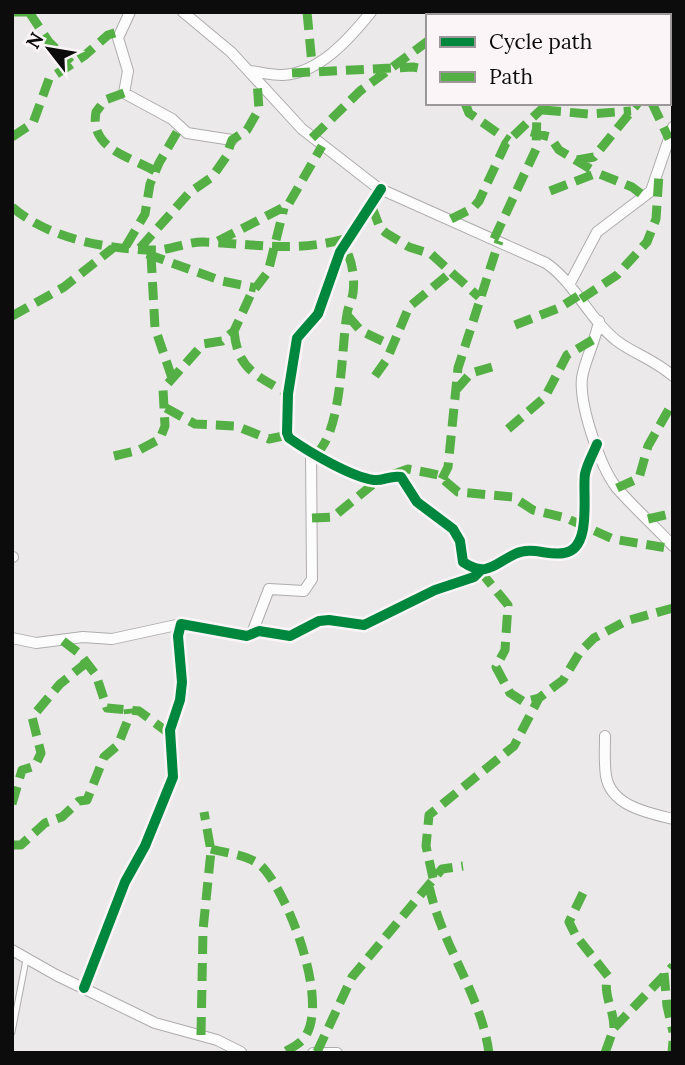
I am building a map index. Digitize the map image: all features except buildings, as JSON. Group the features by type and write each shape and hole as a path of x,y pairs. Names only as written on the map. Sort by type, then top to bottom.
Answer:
{"street":[{"path":"130,12 118,38 128,71 124,93 173,119 187,133 232,140"},
{"path":"183,12 249,71 302,129 381,189 546,263 569,285 617,341 655,360 673,376"},
{"path":"249,71 292,74 349,41 371,12"},
{"path":"569,285 597,232 650,191 663,164 673,127"},
{"path":"381,189 340,252 324,301 294,347 287,433 311,452 371,480 401,477 417,502 453,529 460,541 463,562 480,571 489,570 527,550 564,553 571,550 582,533 585,476 597,444"},
{"path":"599,321 593,350 582,377 585,408 597,444 617,488 673,546"},
{"path":"252,633 269,589 304,591 312,579 311,452"},
{"path":"12,638 36,643 89,636 111,639 181,624 203,625 240,636 252,633 290,636 319,621 369,624 435,590 474,577 480,571"},
{"path":"84,988 125,882 145,846 173,777 170,730 181,691 178,636 181,624"},
{"path":"605,736 606,774 615,794 630,807 673,819"},
{"path":"12,950 26,960 155,1023 209,1038 242,1053"},
{"path":"313,1053 337,1053"}],"lane":[{"path":"12,1032 26,960"}],"marked path":[{"path":"12,12 28,12"},
{"path":"29,12 49,42 71,63"},
{"path":"307,12 312,64"},
{"path":"544,14 552,12"},
{"path":"12,137 33,123 49,79 84,56 108,35 121,31"},
{"path":"312,138 360,91 426,42"},
{"path":"671,47 673,42"},
{"path":"292,73 413,67 426,70"},
{"path":"140,248 189,193 212,177 226,157 232,140 247,130 259,109 257,81"},
{"path":"124,93 105,100 96,112 99,135 114,150 155,171"},
{"path":"466,105 469,113 509,141"},
{"path":"451,219 473,208 479,201 506,143 546,105"},
{"path":"577,160 594,157 636,105"},
{"path":"653,105 669,139"},
{"path":"543,110 588,114 631,111"},
{"path":"494,239 536,149 537,112"},
{"path":"126,246 145,214 150,184 159,163 180,127"},
{"path":"531,132 550,137 559,150 597,173"},
{"path":"218,241 288,205 322,146"},
{"path":"550,191 597,173 632,187 645,197"},
{"path":"581,299 617,275 647,242 656,219 659,174"},
{"path":"12,207 27,218 62,235 120,248 158,250 199,242 294,246 330,243 348,238"},
{"path":"372,207 380,228 409,247 431,254 479,297"},
{"path":"114,456 139,450 160,439 165,426 163,389 203,344 222,341 234,331 251,294 268,272 284,208"},
{"path":"442,479 448,467 458,368 499,241"},
{"path":"316,454 325,442 336,408 347,314 353,293 352,268 344,246"},
{"path":"12,316 64,287 113,248"},
{"path":"147,254 222,281 256,288"},
{"path":"151,255 155,328 172,378"},
{"path":"375,376 387,359 409,307 450,273"},
{"path":"515,325 559,308 578,296"},
{"path":"347,315 361,331 393,346"},
{"path":"234,331 236,344 245,364 258,376 288,394"},
{"path":"508,429 545,397 567,355 596,338"},
{"path":"456,390 471,373 492,367"},
{"path":"617,488 639,478 648,446 673,402"},
{"path":"166,408 195,424 236,426 269,439 288,435"},
{"path":"394,474 408,469 438,475 458,492 513,497 533,510 566,518 613,539 673,549"},
{"path":"312,518 333,517 377,481"},
{"path":"648,519 673,513"},
{"path":"480,571 508,605 505,650 496,667 510,693 524,702 539,698"},
{"path":"433,878 426,846 429,815 514,746 539,698 563,680 580,652 594,638 626,621 673,608"},
{"path":"63,641 80,654 96,675 107,708 139,711 170,734"},
{"path":"12,804 22,770 35,766 41,753 32,717 60,684 86,663"},
{"path":"12,845 21,845 45,823 62,817 79,801 87,800 104,757 118,745 129,717 128,709"},
{"path":"201,1035 203,930 211,851 204,812"},
{"path":"211,849 240,856 260,865 275,884 295,927 309,976 311,1021 305,1037 283,1053"},
{"path":"317,1052 352,977 442,869 463,866"},
{"path":"429,886 443,929 478,1010 489,1053"},
{"path":"583,893 569,922 576,936 608,976 606,989 614,1028"},
{"path":"605,1053 614,1028 673,966"},
{"path":"664,973 673,1032"},
{"path":"672,1053 673,1041"}],"cycle path":[{"path":"381,189 340,252 318,314 297,338 288,394 289,438 330,463 365,478 378,480 401,477 417,502 453,529 460,541 463,562 478,569 490,568 521,552 558,554 573,549 583,531 585,474 597,444"},
{"path":"84,988 125,882 145,846 173,777 170,730 180,700 182,682 178,636 181,624 247,636 259,631 290,636 319,621 329,620 364,625 435,590 474,577 480,571"}]}
